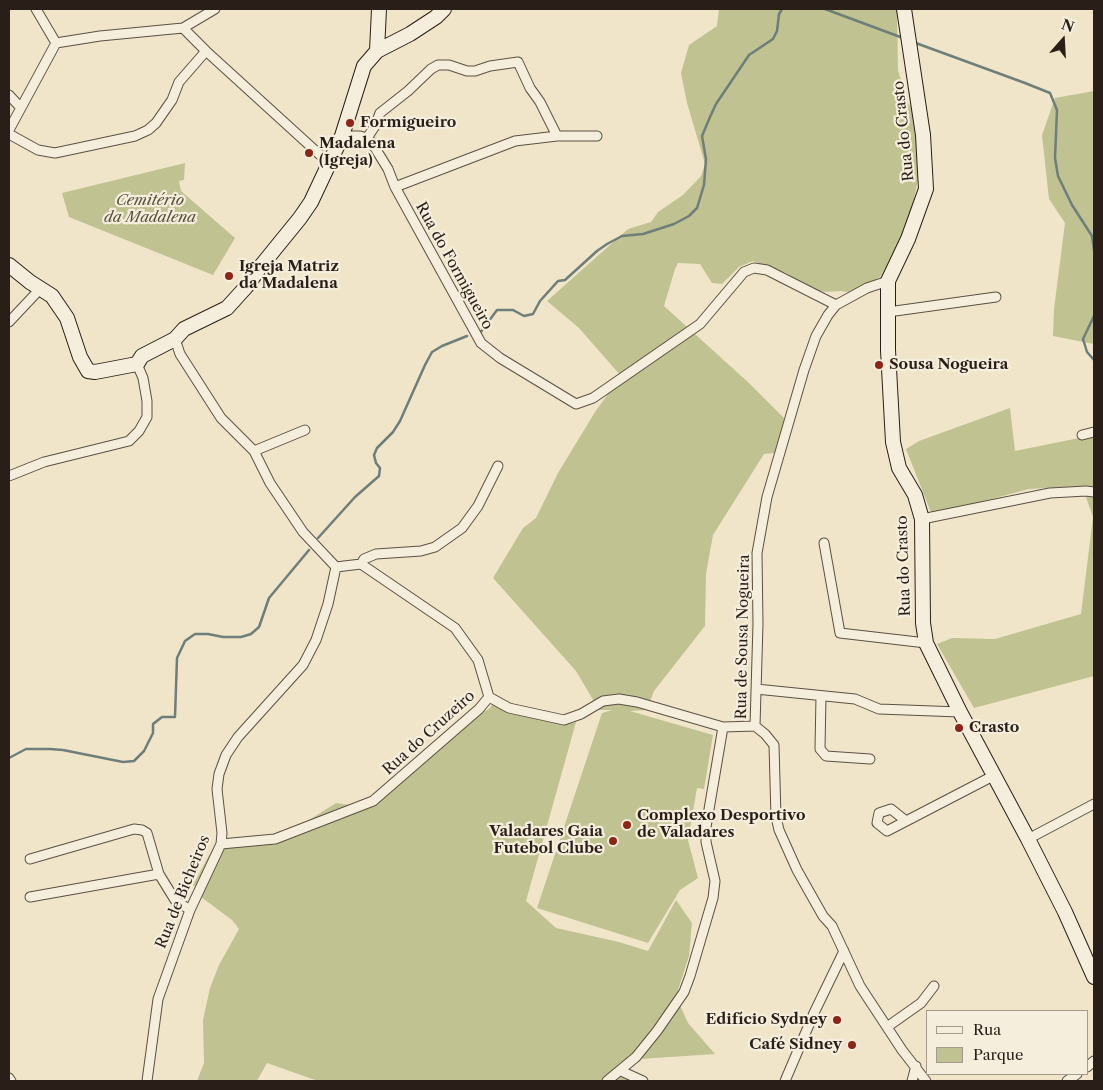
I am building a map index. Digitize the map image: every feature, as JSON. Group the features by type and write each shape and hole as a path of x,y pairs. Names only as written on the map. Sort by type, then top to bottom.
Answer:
{"street":[{"path":"36,9 56,43"},
{"path":"56,43 100,36 183,28 215,9"},
{"path":"377,51 379,9"},
{"path":"9,265 52,296 67,318 84,365 88,371 95,372 137,364 142,356 175,339 184,329 227,308 246,287 311,202 342,136 364,66 377,51 410,34 436,17 444,9"},
{"name":"Rua do Crasto","path":"904,9 923,135 926,189 908,239 888,281 888,312 893,442 899,468 915,495 922,519 923,623 926,643 1065,912 1094,977"},
{"path":"183,28 330,164"},
{"path":"9,130 56,43"},
{"path":"9,134 38,150 56,153 135,136 148,130 156,123 172,100 179,82 206,50"},
{"path":"342,136 367,138 375,126 380,113 438,65 449,65 468,71 475,71 490,66 518,62 530,88 540,102 557,136"},
{"path":"9,94 21,108"},
{"path":"395,188 515,141 557,136 598,136"},
{"name":"Rua do Formigueiro","path":"367,138 388,169 395,188 481,343 500,358 576,404 594,398 700,324 744,272 754,268 767,270 836,305"},
{"name":"Rua de Sousa Nogueira","path":"888,281 867,288 836,305 816,336 767,497 757,553 758,624 755,726 774,745 776,817 779,830 797,870 823,916 832,926 860,986 926,1081"},
{"path":"9,322 40,289"},
{"path":"888,312 996,297"},
{"path":"175,339 180,354 221,418 254,451 270,483 303,532 336,566 360,564 364,559 376,554 421,551 435,547 462,528 478,506 498,466"},
{"path":"9,476 44,462 129,440 139,431 147,417 148,401 143,378 137,364"},
{"path":"254,451 305,430"},
{"path":"1082,434 1094,432"},
{"path":"922,519 1050,493 1086,490 1094,492"},
{"path":"824,543 840,634 926,643"},
{"name":"Rua do Cruzeiro","path":"221,844 275,839 374,801 479,709 488,696 478,660 455,628 360,564"},
{"name":"Rua de Bicheiros","path":"147,1081 158,999 190,910 221,844 222,832 217,789 219,774 226,756 238,737 303,665 319,631 328,604 336,566"},
{"path":"756,689 855,699 879,709 960,712"},
{"path":"488,696 509,708 564,720 581,714 603,702 619,699 637,702 723,727 755,726"},
{"path":"821,696 820,749 826,756 870,759"},
{"path":"607,1081 636,1057 672,1010 684,992 693,967 714,898 715,882 706,842 706,826 723,727"},
{"path":"906,820 994,776"},
{"path":"1028,839 1094,804"},
{"path":"30,859 134,830 142,830 147,834 159,874 175,900 190,910"},
{"path":"30,897 159,874"},
{"path":"785,1081 814,1013 844,951"},
{"path":"887,1027 921,1003 934,986"},
{"path":"912,1081 916,1066"},
{"path":"621,1071 642,1081"}],"green space":[{"path":"719,9 897,9 898,70 907,101 920,123 918,180 907,232 881,276 856,293 813,290 786,273 753,261 739,267 722,284 712,283 700,264 678,263 675,269 664,306 749,383 785,419 775,453 764,454 713,535 706,574 705,626 654,691 647,710 630,711 713,735 704,789 697,788 688,840 698,878 680,890 648,943 537,908 602,713 612,710 599,710 576,671 493,578 523,528 536,518 558,473 595,412 621,376 579,328 547,301 628,229 651,222 658,212 683,195 701,176 705,164 687,103 681,73 689,45 717,26"},
{"path":"1094,91 1094,344 1053,336 1054,309 1065,223 1049,199 1042,135 1055,98"},
{"name":"Cemitério da Madalena","path":"185,163 184,180 179,181 181,191 235,238 213,275 69,217 62,193"},
{"path":"1010,408 1015,451 1094,435 1094,676 974,708 937,644 952,638 995,639 1081,614 1093,517 1082,486 1029,489 932,515 906,449 919,441"},
{"path":"507,701 533,716 554,723 568,722 568,724 576,722 526,901 556,928 619,942 648,951 676,900 692,923 689,956 676,996 688,1023 715,1054 625,1060 630,1074 636,1081 318,1081 267,1063 257,1081 197,1081 204,1063 203,1020 210,988 219,965 239,929 232,920 201,897 203,892 193,885 219,837 251,845 301,825 336,803 350,805 363,803 378,795 483,711 488,710 494,703"}],"waterway":[{"path":"480,333 497,310 513,310 524,316 533,314 540,301 558,281 565,280 607,244 622,236 643,234 674,224 689,216 697,208 704,185 706,159 702,136 710,117 716,104 749,55 773,39 777,31 779,14 782,9"},
{"path":"825,9 903,38"},
{"path":"913,42 1050,93 1057,110 1055,158 1058,176 1072,205 1092,236 1094,250"},
{"path":"1094,316 1083,339 1087,352 1094,360"},
{"path":"318,538 355,497 379,476 380,468 376,463 374,455 377,448 393,432 400,421 432,352 467,336"},
{"path":"9,758 26,749 50,749 123,762 134,761 144,751 153,733 153,724 162,717 175,717 177,658 185,641 195,634 223,637 241,637 251,634 259,627 269,598 309,550"}],"place":[{"name":"Formigueiro","path":"350,123"},
{"name":"Madalena (Igreja)","path":"309,153"},
{"name":"Igreja Matriz da Madalena","path":"229,276"},
{"name":"Sousa Nogueira","path":"879,365"},
{"name":"Crasto","path":"959,728"},
{"name":"Complexo Desportivo de Valadares","path":"627,825"},
{"name":"Valadares Gaia Futebol Clube","path":"613,841"},
{"name":"Edifício Sydney","path":"837,1020"},
{"name":"Café Sidney","path":"852,1045"}]}
